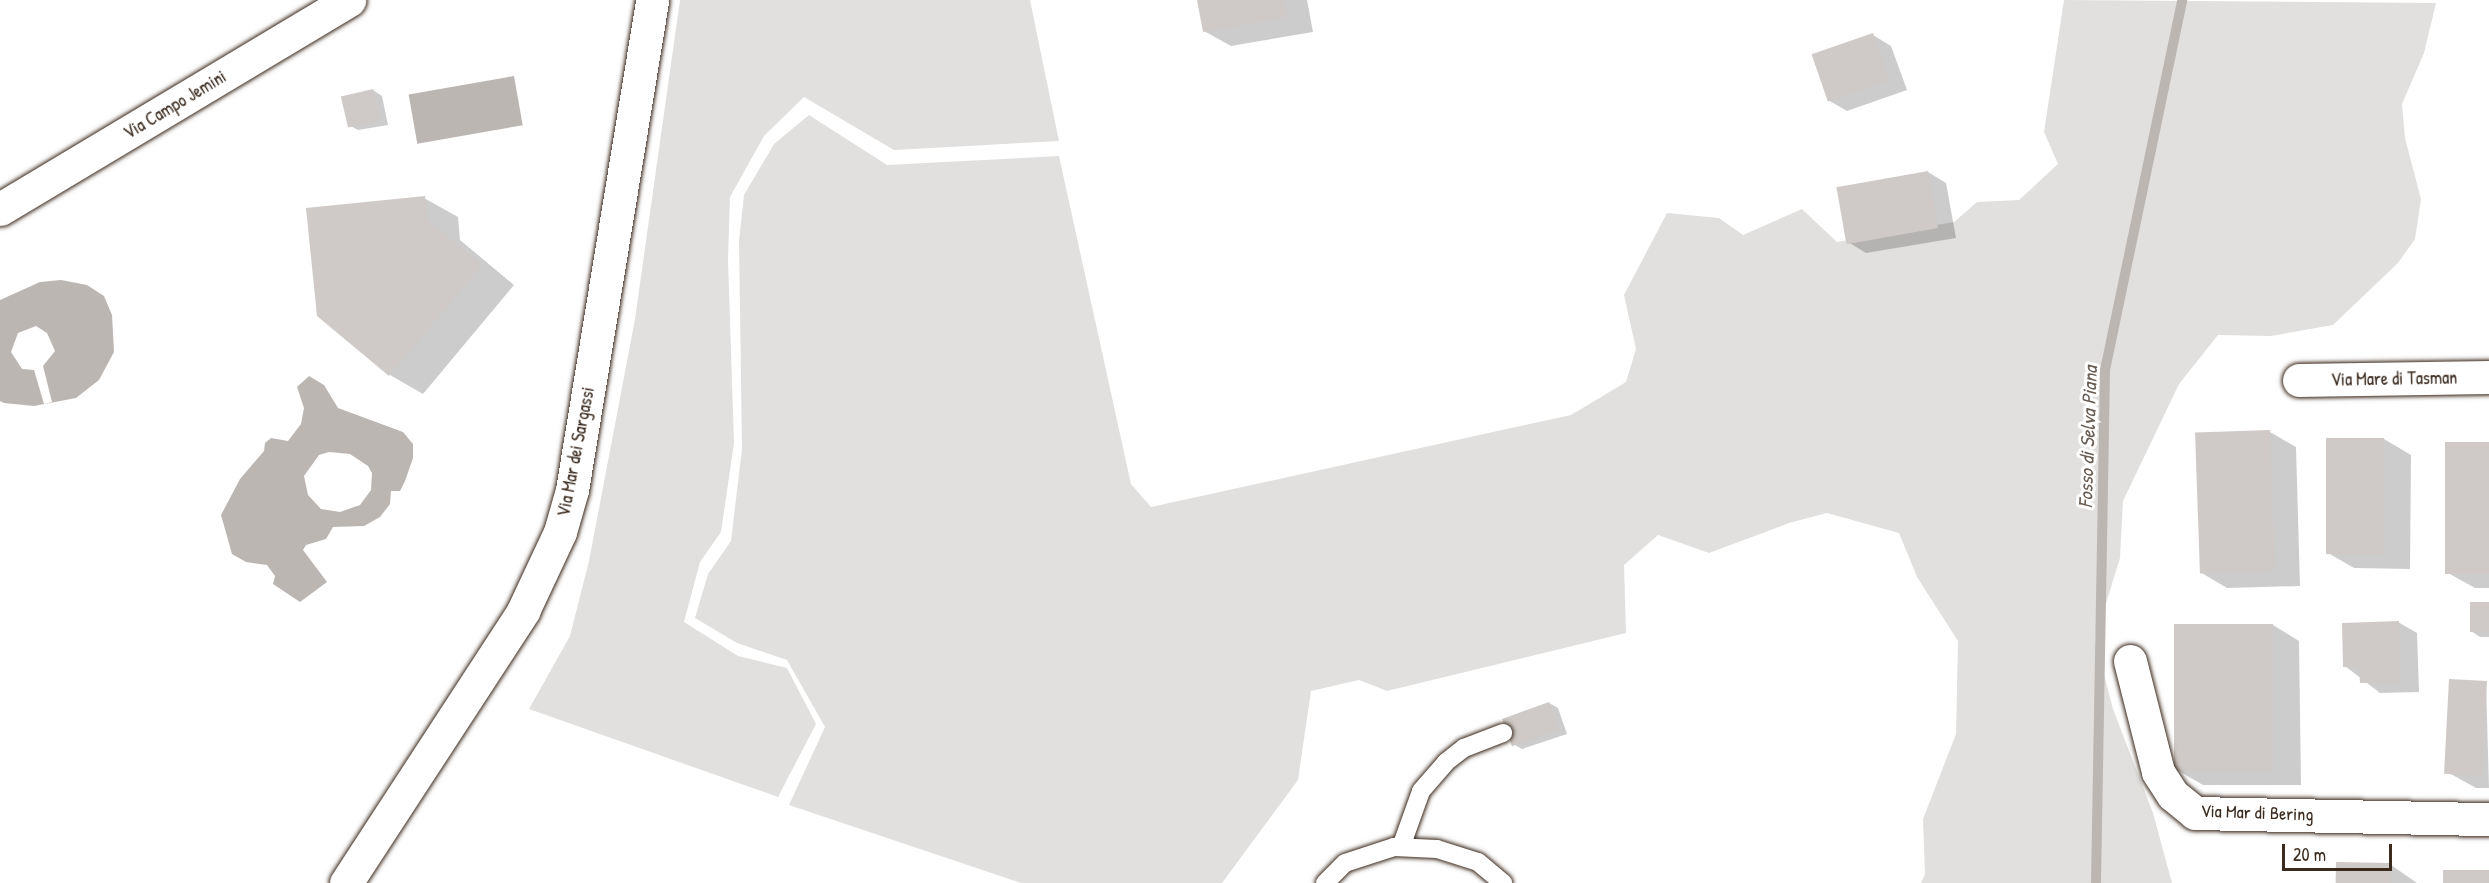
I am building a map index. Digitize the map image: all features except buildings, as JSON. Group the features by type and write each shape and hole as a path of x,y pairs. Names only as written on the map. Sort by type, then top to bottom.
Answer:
{"street":[{"name":"Via Campo Jemini","path":"0,209 349,0"},
{"name":"Via Mar dei Sargassi","path":"346,883 523,611 560,532 572,490 652,0"},
{"name":"Via Mare di Tasman","path":"2299,380 2489,377"},
{"name":"Via Mar di Bering","path":"2130,661 2158,772 2173,795 2194,813 2489,819"}],"lane":[{"path":"1401,848 1421,791 1446,762 1464,748 1503,733"},
{"path":"1325,883 1345,863 1394,846 1437,849 1478,862 1503,883"}],"shaded area":[{"path":"680,0 1030,0 1059,141 894,150 804,97 764,136 730,197 728,259 734,443 721,532 700,562 684,622 738,656 787,668 816,724 778,797 529,709 570,636 589,561 635,319"},
{"path":"2064,0 2436,3 2424,53 2402,104 2405,138 2421,199 2415,239 2398,263 2333,325 2271,336 2218,335 2179,384 2123,501 2120,558 2095,639 2113,709 2153,813 2172,883 1921,883 1925,874 1923,819 1956,734 1958,641 1917,577 1899,533 1827,513 1789,523 1709,553 1658,535 1624,565 1626,633 1387,691 1359,680 1311,691 1298,780 1222,883 1021,883 789,805 825,727 787,660 737,643 695,618 708,574 731,541 742,449 739,241 744,195 774,144 809,115 887,165 1059,156 1131,484 1151,507 1571,415 1626,382 1636,349 1624,295 1667,213 1719,218 1743,235 1802,209 1837,242 1954,222 1977,202 2019,200 2058,164 2044,132"},
{"path":"514,76 523,125 417,144 409,95"},
{"path":"61,280 87,285 104,296 112,315 114,352 99,380 76,398 34,406 4,403 0,401 0,300 40,282"},
{"path":"309,376 324,385 338,408 403,432 413,444 413,458 405,481 400,491 391,491 390,504 380,517 364,526 333,527 326,539 306,545 303,550 327,582 300,602 273,584 275,576 267,565 246,562 232,554 221,515 240,479 264,451 265,443 271,438 288,441 301,424 304,408 297,387","holes":["329,452 350,454 368,466 372,473 371,490 360,505 340,512 321,509 308,495 304,476 319,455"]}],"pier":[{"path":"36,326 47,333 55,351 43,366 52,402 44,404 34,370 22,369 11,352 18,333"}],"waterway":[{"name":"Fosso di Selva Piana","path":"2096,883 2105,370 2182,0"}]}
